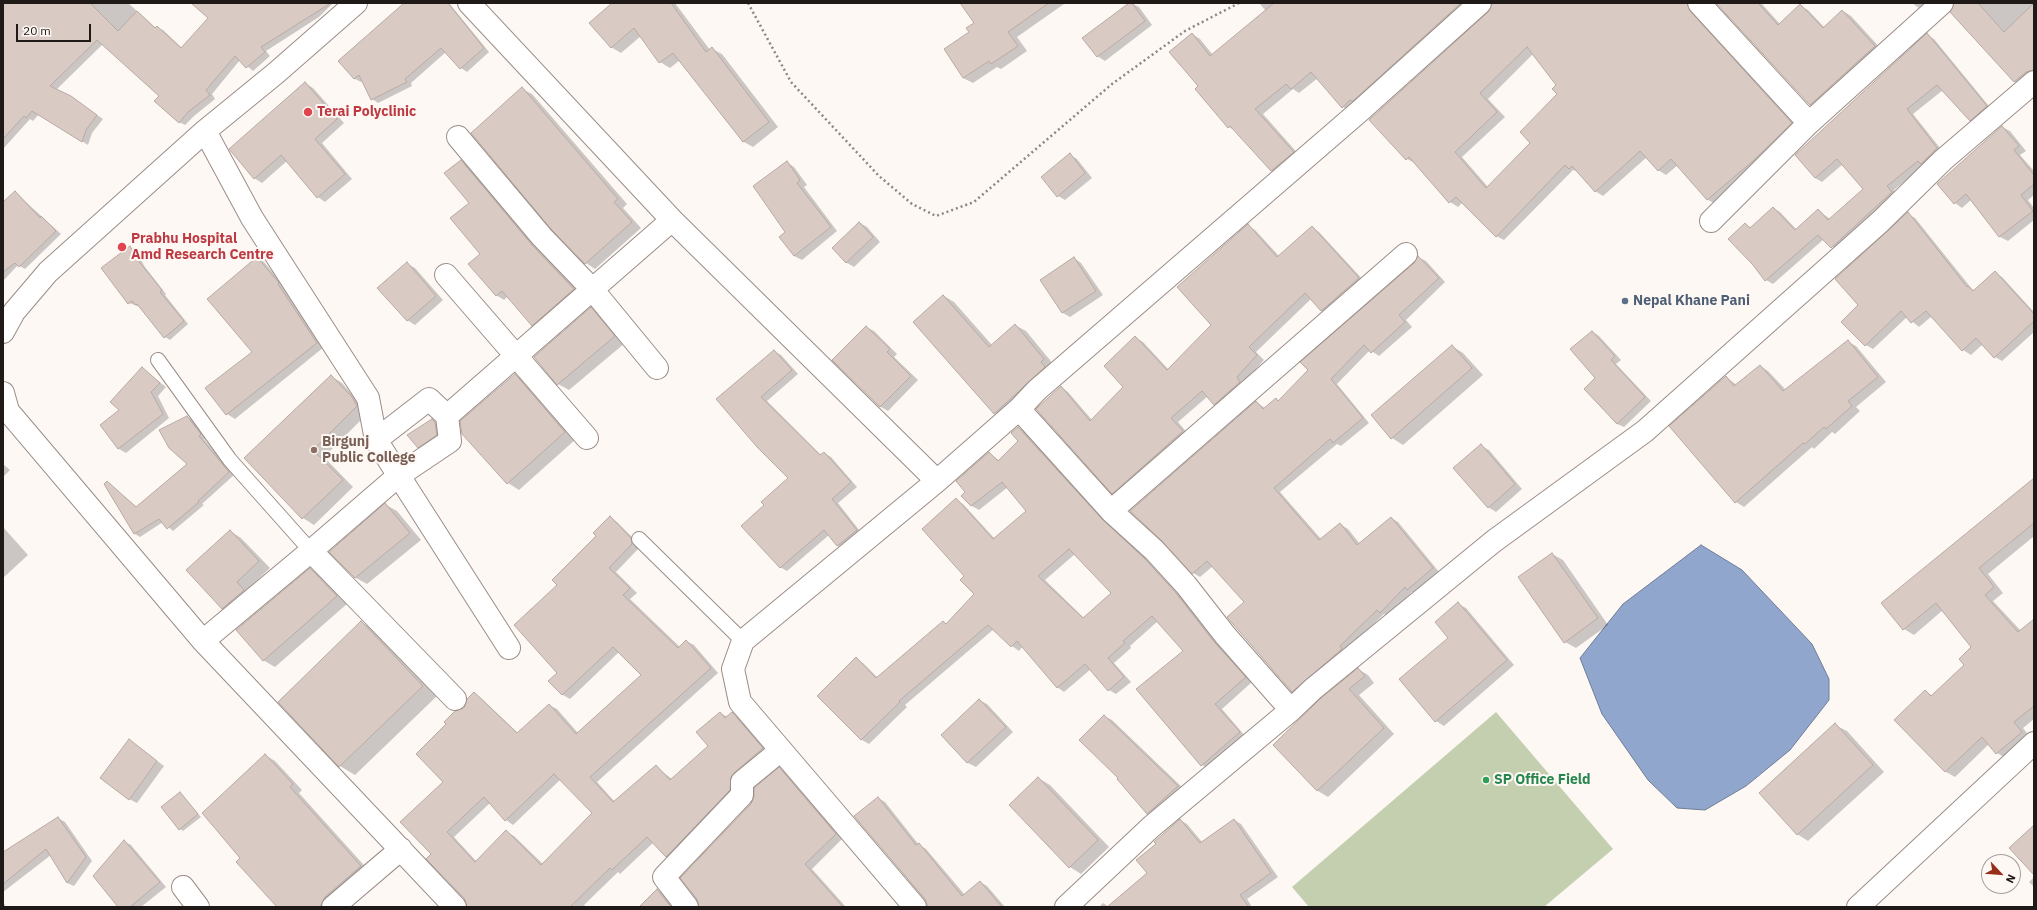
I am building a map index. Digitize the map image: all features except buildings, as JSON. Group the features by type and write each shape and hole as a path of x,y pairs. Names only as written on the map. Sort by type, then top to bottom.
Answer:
{"street":[{"path":"3,332 14,312 48,272 205,132 276,73 356,3"},
{"path":"469,3 672,220 937,481"},
{"path":"915,907 740,702 733,670 743,642 937,481 1019,409 1038,390 1361,110 1480,3"},
{"path":"1699,3 1809,123"},
{"path":"1711,221 1809,123 1942,3"},
{"path":"1066,907 1151,827 1291,710 1313,689 1494,541 1645,431 1881,221 1943,160 2034,82"},
{"path":"205,132 252,218 368,398 376,440 509,648"},
{"path":"458,137 542,237 592,289 657,368"},
{"path":"447,416 672,220"},
{"path":"1111,512 1406,254"},
{"path":"446,275 517,355 587,438"},
{"path":"3,393 8,411 203,641 455,907"},
{"path":"203,641 398,476 450,441 447,416 429,399 376,440"},
{"path":"1019,409 1111,512 1154,550 1186,584 1225,635 1291,710"},
{"path":"311,551 455,699"},
{"path":"1858,907 2034,743"},
{"path":"687,907 664,877 742,796 742,782 781,750"},
{"path":"333,907 401,849"},
{"path":"183,887 198,907"}],"lane":[{"path":"158,360 230,460 311,551"},
{"path":"639,539 743,642"}],"path":[{"path":"748,3 791,82 879,176 912,204 936,216 974,202 1112,84 1185,31 1239,3"}],"green space":[{"name":"SP Office Field","path":"1496,712 1613,849 1544,907 1309,907 1292,887"}],"water":[{"path":"1701,545 1742,570 1812,644 1829,679 1829,700 1790,750 1746,786 1705,810 1677,808 1648,780 1602,714 1580,658 1623,604"}],"place":[{"name":"Terai Polyclinic","path":"308,112"},
{"name":"Prabhu Hospital Amd Research Centre","path":"122,247"},
{"name":"Nepal Khane Pani","path":"1625,301"},
{"name":"Birgunj Public College","path":"314,450"},
{"name":"SP Office Field","path":"1486,780"}]}
